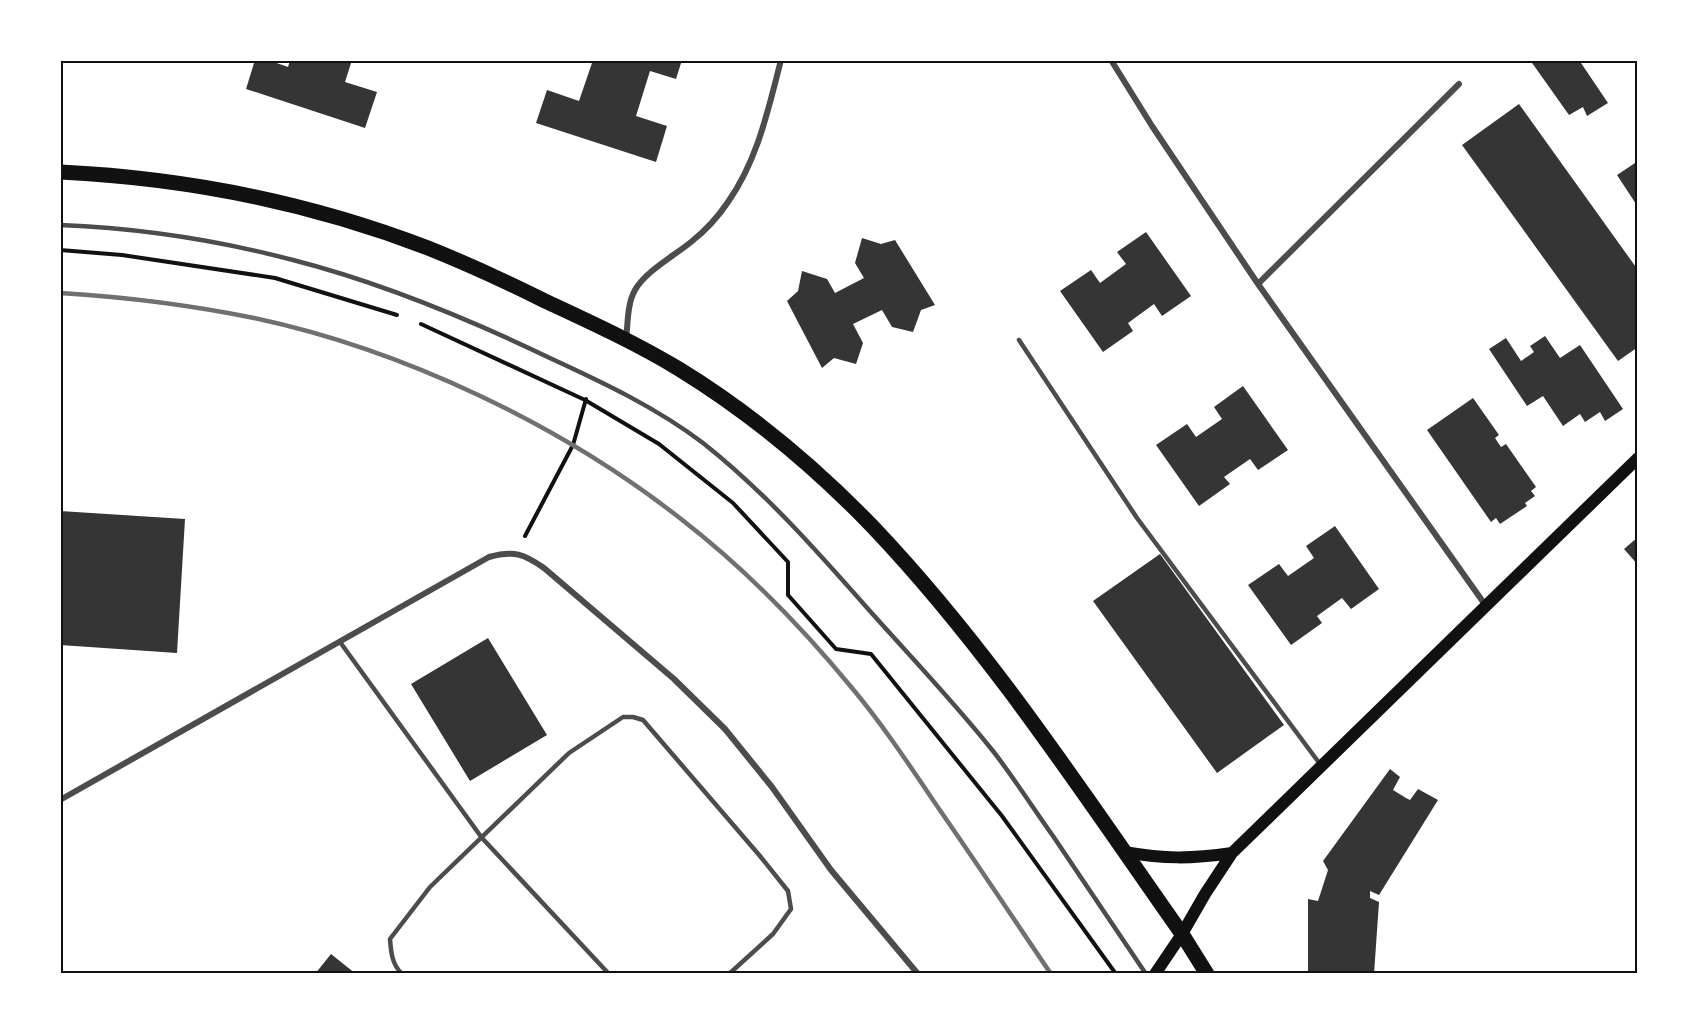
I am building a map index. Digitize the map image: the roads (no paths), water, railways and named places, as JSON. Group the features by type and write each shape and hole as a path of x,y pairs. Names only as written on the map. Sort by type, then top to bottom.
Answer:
{"main road":[{"path":"60,172 178,183 243,194 309,209 363,226 428,248 486,272 626,340 679,369 794,454 826,482 911,568 1018,703 1182,934 1207,974"},
{"path":"1155,974 1232,853 1638,458"},
{"path":"1124,852 1180,858 1232,853"}],"street":[{"path":"626,340 630,306 635,290 646,276 692,241 711,223 743,178 765,124 781,60"},
{"path":"1111,60 1152,126 1258,284 1486,606"},
{"path":"1258,284 1459,84"},
{"path":"60,800 489,557 503,553 516,553 530,558 544,568 674,680 725,729 772,786 831,870 918,974"}],"lane":[{"path":"60,225 125,230 239,247 295,260 353,278 453,314 519,343 638,401 676,424 737,472 774,506 836,572 994,752 1146,974"},
{"path":"1019,340 1137,518 1321,766"},
{"path":"340,642 482,838 609,974"},
{"path":"402,974 391,957 390,939 430,887 569,753 623,717 643,720 788,891 791,909 773,934 729,974"}],"railway":[{"path":"60,293 158,302 230,313 310,332 367,350 479,395 585,452 634,485 681,519 727,557 792,620 833,665 896,746 1051,974"}]}
